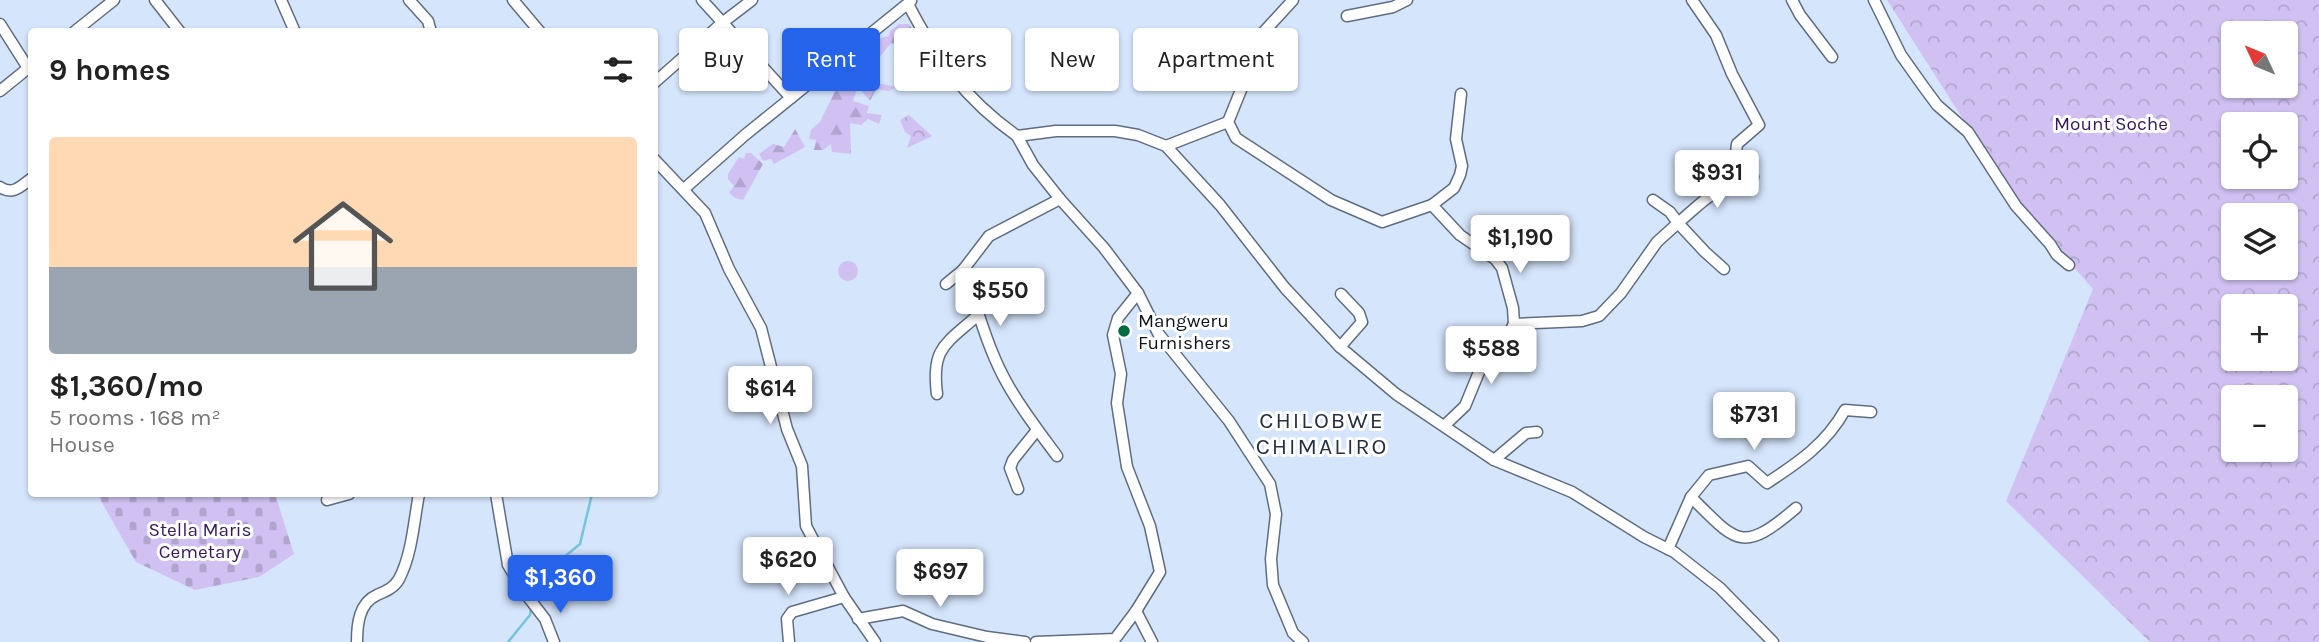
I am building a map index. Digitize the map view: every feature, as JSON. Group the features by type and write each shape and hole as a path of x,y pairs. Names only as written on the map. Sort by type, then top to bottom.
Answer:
{"street":[{"path":"79,28 114,0"},
{"path":"155,0 177,28"},
{"path":"281,0 293,28"},
{"path":"409,0 428,22 429,28"},
{"path":"513,0 537,28"},
{"path":"702,0 791,98"},
{"path":"658,79 752,0"},
{"path":"1348,16 1379,5 1407,0"},
{"path":"1514,324 1582,321 1599,316 1644,263 1657,242 1678,223 1714,191 1730,184 1750,182 1753,177 1736,153 1737,144 1759,125 1716,35 1692,0"},
{"path":"1792,0 1832,57"},
{"path":"1874,0 1901,55 1917,78 1937,105 1968,132 2016,206 2057,255 2069,265"},
{"path":"1166,146 1228,122 1244,80 1257,60 1260,36 1292,1"},
{"path":"684,189 910,2 929,44 988,115 1017,136 1034,166 1104,248 1138,293 1163,341 1229,421 1270,484 1276,514 1271,559 1273,585 1290,637 1303,642"},
{"path":"0,24 28,64"},
{"path":"0,91 28,69"},
{"path":"1228,122 1238,140 1331,200 1382,222 1432,205 1454,188 1462,166 1456,139 1461,94"},
{"path":"1017,136 1056,131 1115,131 1138,135 1166,146 1220,205 1286,288 1340,347 1396,394 1494,460 1572,492 1668,549 1720,589 1773,642"},
{"path":"658,163 705,213 729,269 761,328 787,429 802,466 806,526 844,597 875,642"},
{"path":"658,175 664,170"},
{"path":"0,187 6,191 15,191 28,181"},
{"path":"946,284 962,270 989,236 1060,199"},
{"path":"1653,200 1670,212 1705,252 1724,269"},
{"path":"1432,205 1439,216 1460,235 1502,268 1513,308 1514,324 1505,340 1479,372 1465,406 1444,426"},
{"path":"962,270 1007,384 1057,456"},
{"path":"1036,642 1111,641 1136,611 1160,572 1150,526 1127,467 1117,403 1121,374 1113,335 1118,318 1138,293"},
{"path":"1340,347 1362,322 1359,313 1341,294"},
{"path":"937,394 935,371 941,350 978,314"},
{"path":"1668,549 1691,497 1709,475 1748,466 1767,482 1820,444 1833,431 1845,411 1871,412"},
{"path":"1018,489 1010,468 1013,460 1037,430"},
{"path":"1494,460 1526,433 1537,432"},
{"path":"327,500 338,497"},
{"path":"357,642 365,603 393,586 399,578 407,556 418,497"},
{"path":"497,497 508,565 545,619 554,642"},
{"path":"1691,497 1723,529 1735,537 1759,536 1797,508"},
{"path":"789,642 788,619 792,612 844,597"},
{"path":"858,619 903,611 932,624 986,637 1025,642"},
{"path":"1136,611 1152,642"}],"green space":[{"name":"Mount Soche","path":"1887,0 2319,0 2319,642 2150,642 2006,501 2093,289 2016,202"},
{"path":"899,24 909,24 912,28 894,28 894,44 891,43 880,57 880,38 889,36 890,31"},
{"path":"880,84 894,86 889,91 880,90"},
{"path":"835,91 857,91 853,101 869,106 867,113 882,115 879,124 868,119 861,125 850,123 851,154 832,152 831,144 823,150 814,150 816,140 809,139 811,130 820,122"},
{"path":"861,91 875,91 870,101"},
{"path":"909,115 932,136 907,148 911,136 905,132 900,120"},
{"path":"795,129 805,147 774,164 771,159 763,161 759,154 773,144 784,147"},
{"path":"746,153 751,153 763,164 743,200 729,193 734,186 728,179 728,174 739,157 744,159"},
{"path":"848,261 855,264 858,271 855,278 848,281 841,278 838,271 841,264"},
{"name":"Stella Maris Cemetary","path":"99,497 276,497 294,554 259,577 195,590 136,562"}],"waterway":[{"path":"534,599 541,576 580,544 591,497"},
{"path":"508,642 530,615 531,609"}],"place":[{"name":"Mangweru Furnishers","path":"1124,331"}],"district":[{"name":"CHILOBWE CHIMALIRO","path":"1322,433"}]}
